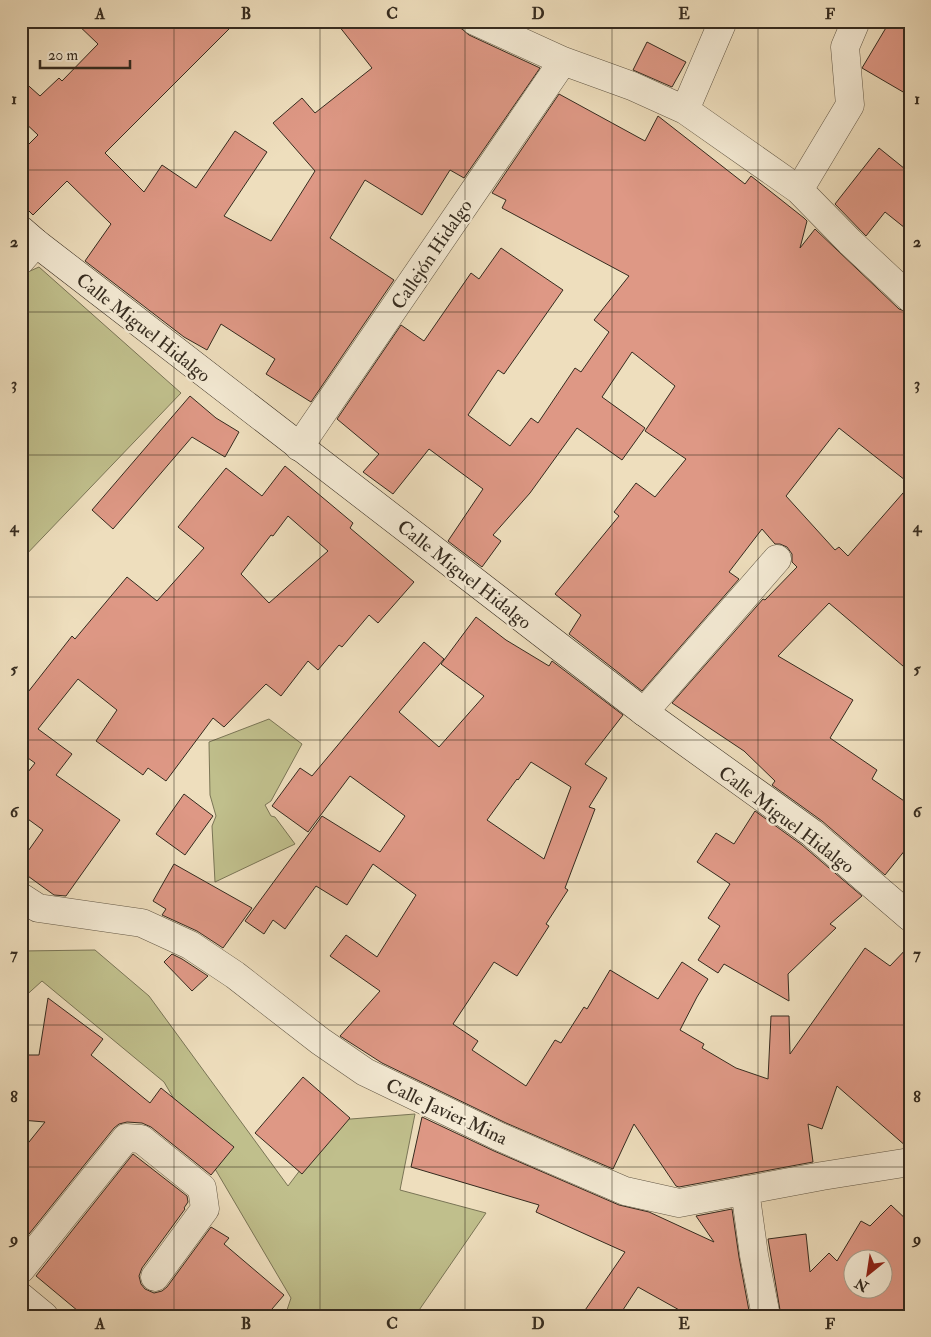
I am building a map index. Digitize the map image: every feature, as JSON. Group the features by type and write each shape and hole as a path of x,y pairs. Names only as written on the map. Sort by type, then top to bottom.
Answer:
{"street":[{"path":"475,21 563,61 632,86 685,110 799,190 850,242 910,298"},
{"path":"685,110 723,21"},
{"path":"799,190 850,105 845,47 856,21"},
{"name":"Callejón Hidalgo","path":"299,447 563,61"},
{"name":"Calle Miguel Hidalgo","path":"26,244 299,447 644,712 812,833 910,917"},
{"path":"644,712 777,559"},
{"name":"Calle Javier Mina","path":"27,905 142,923 190,944 236,975 320,1042 365,1072 500,1137 625,1191 679,1203 822,1176 910,1162"},
{"path":"21,1269 126,1138 140,1139 202,1188 205,1209 155,1277"},
{"path":"744,1190 766,1316"},
{"path":"21,1297 44,1316"}],"shaded area":[{"path":"39,267 181,393 21,560 21,275"},
{"path":"269,719 302,744 271,801 265,805 271,816 275,817 295,844 215,882 212,826 216,816 210,795 209,742"},
{"path":"95,950 149,996 288,1186 338,1120 415,1114 400,1190 486,1213 415,1316 285,1316 291,1298 164,1082 42,981 21,1000 21,951"}],"building":[{"path":"74,21 237,21 105,153 144,192 162,165 196,188 235,131 267,152 224,216 271,241 315,171 273,123 302,98 315,113 372,68 335,21 445,21 462,29 469,35 540,68 464,178 450,170 422,215 365,180 330,238 394,280 311,402 266,374 275,359 221,324 207,350 184,337 85,261 111,224 67,181 33,215 21,203 21,152 38,135 21,119 21,79 40,96 59,78 62,81 98,44"},
{"path":"890,21 910,21 910,96 862,68"},
{"path":"647,42 686,62 672,87 633,70"},
{"path":"559,94 645,141 658,116 745,184 751,176 804,218 807,221 800,248 815,229 899,309 910,313 910,484 839,428 786,496 835,550 839,547 848,556 910,485 910,672 829,603 778,656 853,700 830,738 877,770 872,779 910,805 910,844 885,875 822,821 772,785 775,781 744,751 672,703 763,599 765,600 797,567 792,562 792,554 787,547 775,544 762,529 729,572 739,579 642,691 569,634 581,615 555,594 619,516 614,512 636,483 655,497 686,459 645,431 675,386 632,352 602,397 645,428 622,460 577,428 530,493 493,535 501,541 482,567 448,541 483,489 429,449 393,494 363,472 379,454 337,419 401,325 424,341 471,273 479,279 501,248 563,290 504,374 498,370 468,415 510,446 531,418 538,423 575,368 581,372 609,332 594,320 629,276 502,208 506,200 492,193"},
{"path":"879,148 910,173 910,232 885,212 866,236 835,204"},
{"path":"190,396 216,418 239,432 225,457 192,437 113,529 92,510"},
{"path":"285,466 353,523 350,528 414,582 378,623 369,615 342,647 339,645 318,670 308,661 281,696 266,684 224,727 213,718 166,781 148,768 143,775 96,741 117,710 78,679 38,729 72,754 56,775 120,820 66,896 54,895 21,871 21,861 43,830 21,814 21,781 35,763 21,753 21,701 72,636 75,639 127,577 157,601 204,548 178,527 226,468 262,496","holes":["288,516 328,551 269,603 241,574"]},
{"path":"476,617 506,640 549,666 552,661 623,715 585,764 607,778 589,807 595,809 565,888 568,890 546,924 549,926 517,976 494,962 453,1024 478,1041 472,1050 526,1086 555,1040 561,1043 584,1007 587,1009 610,970 658,999 682,962 708,979 680,1030 704,1044 702,1048 736,1068 768,1079 771,1016 789,1016 790,1054 865,948 890,966 910,945 910,1147 907,1147 837,1086 822,1129 808,1124 813,1162 679,1187 676,1186 634,1124 613,1169 506,1123 382,1063 340,1036 380,991 330,956 346,935 377,957 416,895 373,864 347,905 316,886 285,929 273,920 264,934 245,921 322,816 380,852 405,816 350,776 308,832 272,806 300,768 312,776 424,642 444,659 399,712 439,747 484,696 441,664","holes":["531,762 571,787 544,859 487,820"]},
{"path":"184,794 213,816 185,855 156,834"},
{"path":"755,811 802,845 862,896 830,924 836,928 788,974 789,1001 724,964 718,973 698,960 720,926 708,918 730,884 697,862 716,833 734,844"},
{"path":"174,864 252,908 223,948 197,931 162,915 166,909 153,901"},
{"path":"172,954 208,976 192,991 164,962"},
{"path":"48,998 103,1039 91,1055 150,1103 161,1088 234,1147 211,1175 151,1127 142,1123 127,1122 119,1124 21,1244 21,1152 45,1122 21,1120 21,1055 39,1055"},
{"path":"303,1077 350,1118 302,1174 255,1133"},
{"path":"422,1117 494,1151 619,1205 649,1212 714,1242 696,1216 732,1209 750,1316 690,1316 638,1287 619,1316 581,1316 625,1252 536,1212 539,1205 411,1167"},
{"path":"133,1154 187,1196 188,1202 185,1209 142,1268 139,1276 141,1284 145,1289 154,1293 162,1291 167,1287 211,1227 229,1238 224,1244 284,1295 266,1316 84,1316 36,1276"},
{"path":"891,1205 910,1223 910,1316 781,1316 768,1239 806,1234 810,1272 829,1253 837,1261 861,1221 870,1226"}]}
